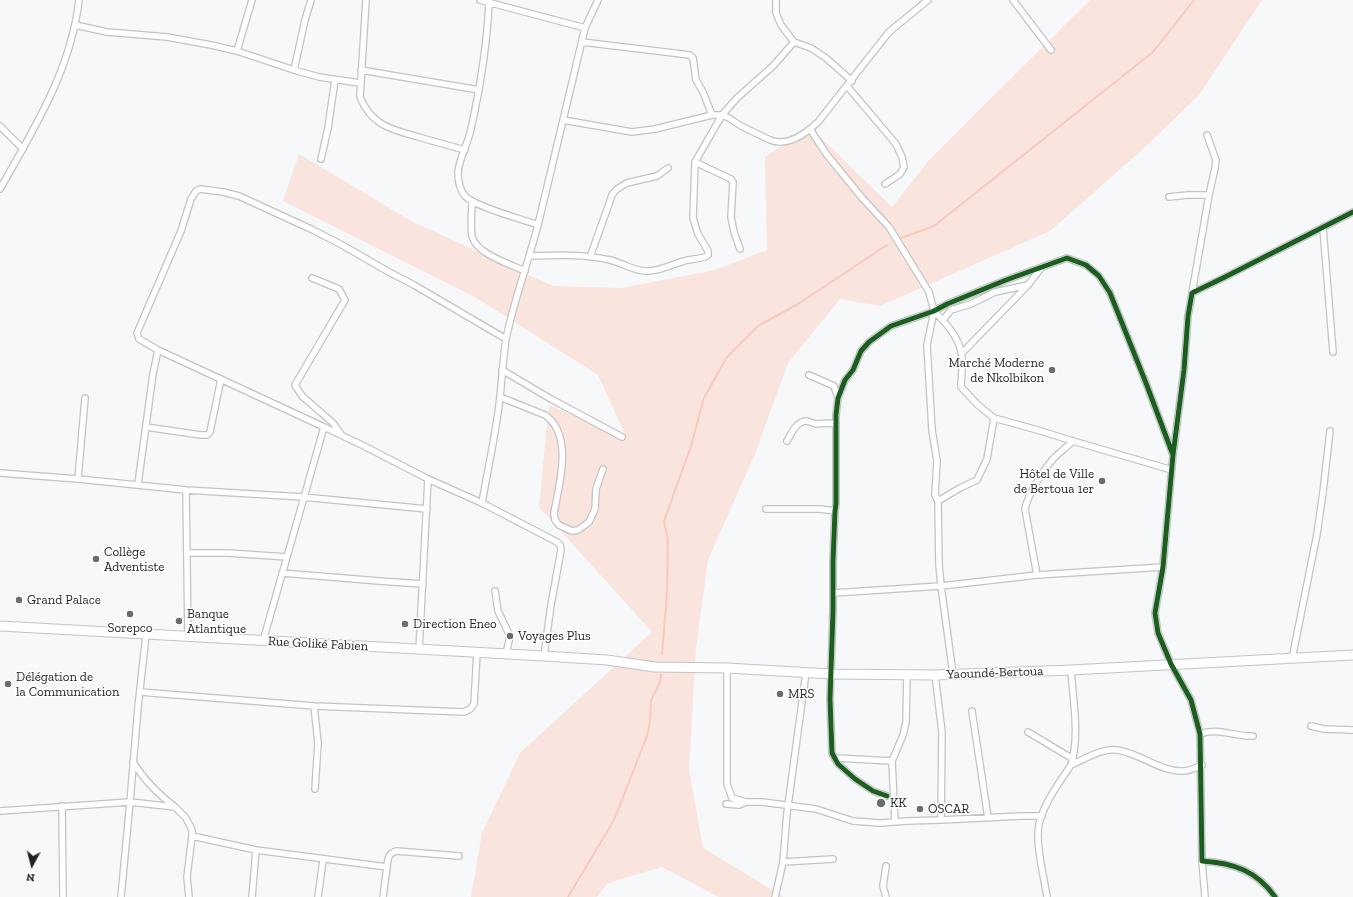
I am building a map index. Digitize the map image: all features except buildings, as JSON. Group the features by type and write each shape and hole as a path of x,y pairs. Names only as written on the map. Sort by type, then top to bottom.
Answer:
{"highway":[{"name":"Rue Goliké Fabien","path":"0,626 263,642 544,656 636,663"},
{"name":"Yaoundé-Bertoua","path":"636,663 655,667 727,668 831,674 935,675 1071,670 1353,655"}],"street":[{"path":"0,190 47,105 59,78 75,25 79,0"},
{"path":"237,51 252,0"},
{"path":"294,70 311,0"},
{"path":"366,0 360,82 360,97 364,108 380,123 394,130 465,150"},
{"path":"480,0 585,28"},
{"path":"482,503 500,397 506,339 513,308 530,256 538,225 585,28 598,0"},
{"path":"776,0 776,13 781,25 794,42 811,48 826,58 852,81"},
{"path":"563,120 632,132 655,129 712,115 722,115 740,126 775,142 785,142 804,134 824,116 889,32 920,3 928,0"},
{"path":"1013,0 1052,50"},
{"path":"489,3 488,32 479,90 470,132 458,173 459,186 464,196 472,202 538,225"},
{"path":"75,25 107,32 167,38 211,45 237,51 294,70 335,80 360,82"},
{"path":"582,42 690,54 693,58 696,80 703,92 712,115"},
{"path":"530,256 554,255 590,257 611,260 635,269 649,271 708,255 708,251 698,234 693,218 695,162 722,115 737,98 773,66 794,42"},
{"path":"361,70 479,90"},
{"path":"320,159 328,128 335,80"},
{"path":"847,86 896,144 902,157 904,167 900,174 885,184"},
{"path":"0,126 23,149"},
{"path":"810,129 827,155 863,199 889,227 929,292 934,311 927,345 932,430 937,461 935,495 938,501 939,565 953,674"},
{"path":"1205,897 1202,861 1202,765 1200,734 1191,700 1171,664 1158,633 1155,613 1163,566 1173,455 1184,370 1188,316 1216,160 1207,135"},
{"path":"695,162 731,179 733,182 731,217 740,249"},
{"path":"590,257 612,195 617,189 627,183 657,176 668,168"},
{"path":"506,339 421,289 387,272 344,246 313,230 239,196 223,192 200,190 196,191 191,199 178,237 137,333 139,339 158,350 341,435 428,479 482,503 557,542 561,550 544,656"},
{"path":"1170,197 1209,195"},
{"path":"472,202 471,229 472,238 476,246 485,252 525,271"},
{"path":"1192,292 1353,212"},
{"path":"1323,228 1333,352"},
{"path":"887,796 873,791 855,779 838,764 832,753 830,699 833,561 836,504 836,415 838,398 845,380 853,370 861,351 869,342 891,326 934,311 947,304 1006,280 1067,258 1086,265 1099,276 1110,292 1173,455"},
{"path":"962,353 1028,285 1042,267"},
{"path":"312,278 339,288 345,300 296,384 302,396 333,423 341,435"},
{"path":"943,320 951,310 971,304 995,292 1028,285"},
{"path":"934,311 943,320 956,339 962,353 961,387 978,405 994,418 1034,428 1073,442 1172,470"},
{"path":"138,484 153,374 158,350"},
{"path":"502,370 551,399 622,436"},
{"path":"809,374 834,386 838,398"},
{"path":"146,427 201,436 207,435 210,432 220,379"},
{"path":"500,397 545,415 551,419 561,438 563,459 554,513 555,520 559,526 572,531 578,530 589,522 595,509 596,489 603,469"},
{"path":"78,479 85,398"},
{"path":"938,501 977,480 987,460 994,418"},
{"path":"787,441 799,424 805,421 816,424 825,422 836,424"},
{"path":"263,642 324,427"},
{"path":"1292,659 1317,534 1330,431"},
{"path":"1037,575 1025,509 1026,501 1054,458 1073,442"},
{"path":"0,473 138,484 186,490 303,497 427,509"},
{"path":"419,650 428,479"},
{"path":"186,490 188,637"},
{"path":"766,509 820,509 835,511"},
{"path":"187,553 228,553 287,557"},
{"path":"833,593 941,586 1037,575 1163,566"},
{"path":"282,573 379,582 423,584"},
{"path":"495,591 498,611 510,636 506,654"},
{"path":"121,897 146,635"},
{"path":"140,692 314,706 464,712 470,709 474,704 478,653"},
{"path":"727,668 726,784 732,798 746,802 816,809 853,821 880,823 1042,816"},
{"path":"1048,897 1038,835 1039,824 1050,798 1072,762 1076,742 1071,670"},
{"path":"774,897 783,862 788,806 806,672"},
{"path":"895,822 892,761 904,735 906,722 907,675"},
{"path":"935,675 942,732 941,820"},
{"path":"314,706 318,743 315,789"},
{"path":"972,710 988,818"},
{"path":"1311,726 1324,729 1353,730"},
{"path":"1200,734 1206,731 1253,736"},
{"path":"1028,732 1072,762"},
{"path":"1072,762 1108,750 1117,750 1131,754 1170,770 1182,772 1202,765"},
{"path":"836,758 892,761"},
{"path":"133,762 150,786 186,818 192,830 187,877 189,897"},
{"path":"0,811 130,802 175,807"},
{"path":"726,804 739,805 746,802"},
{"path":"62,806 63,897"},
{"path":"192,836 256,850 323,860 387,867"},
{"path":"252,897 256,850"},
{"path":"383,897 390,853 396,851 458,856"},
{"path":"783,862 833,859"},
{"path":"318,897 323,860"},
{"path":"1202,861 1240,868 1257,876 1269,888 1275,897"},
{"path":"886,866 883,886 886,897"}],"shaded area":[{"path":"1090,0 1262,0 1199,95 1142,150 1050,231 880,306 840,299 788,363 755,454 708,560 696,648 689,770 703,848 784,897 719,897 662,867 608,883 597,897 471,897 482,833 520,753 652,632 539,507 549,405 627,439 598,375 475,297 283,201 299,154 413,222 553,286 622,288 715,270 767,250 765,157 810,127 892,207 930,159"}],"waterway":[{"path":"901,238 934,226 1153,52 1194,0"},
{"path":"662,654 667,594 668,541 664,521 691,446 704,398 727,357 758,326 798,304 887,245"},
{"path":"568,897 614,820 647,736 650,721 651,701 660,682 661,675"}],"cycle path":[{"path":"1275,897 1260,881 1244,870 1234,866 1202,861 1200,734 1191,700 1171,664 1158,633 1155,613 1163,567 1173,455 1184,370 1188,316 1192,293 1353,212"},
{"path":"887,796 873,791 855,779 838,764 832,753 830,699 833,561 836,504 836,415 838,398 845,380 853,370 861,351 869,342 891,326 934,311 947,304 1006,280 1067,258 1086,265 1099,276 1110,293 1173,455"}],"place":[{"name":"Marché Moderne de Nkolbikon","path":"1052,370"},
{"name":"Hôtel de Ville de Bertoua 1er","path":"1102,481"},
{"name":"Collège Adventiste","path":"96,559"},
{"name":"Grand Palace","path":"19,600"},
{"name":"Sorepco","path":"130,614"},
{"name":"Banque Atlantique","path":"179,621"},
{"name":"Direction Eneo","path":"405,624"},
{"name":"Voyages Plus","path":"510,636"},
{"name":"Délégation de la Communication","path":"8,684"},
{"name":"MRS","path":"780,694"},
{"name":"KK","path":"881,803"},
{"name":"OSCAR","path":"920,809"}]}
